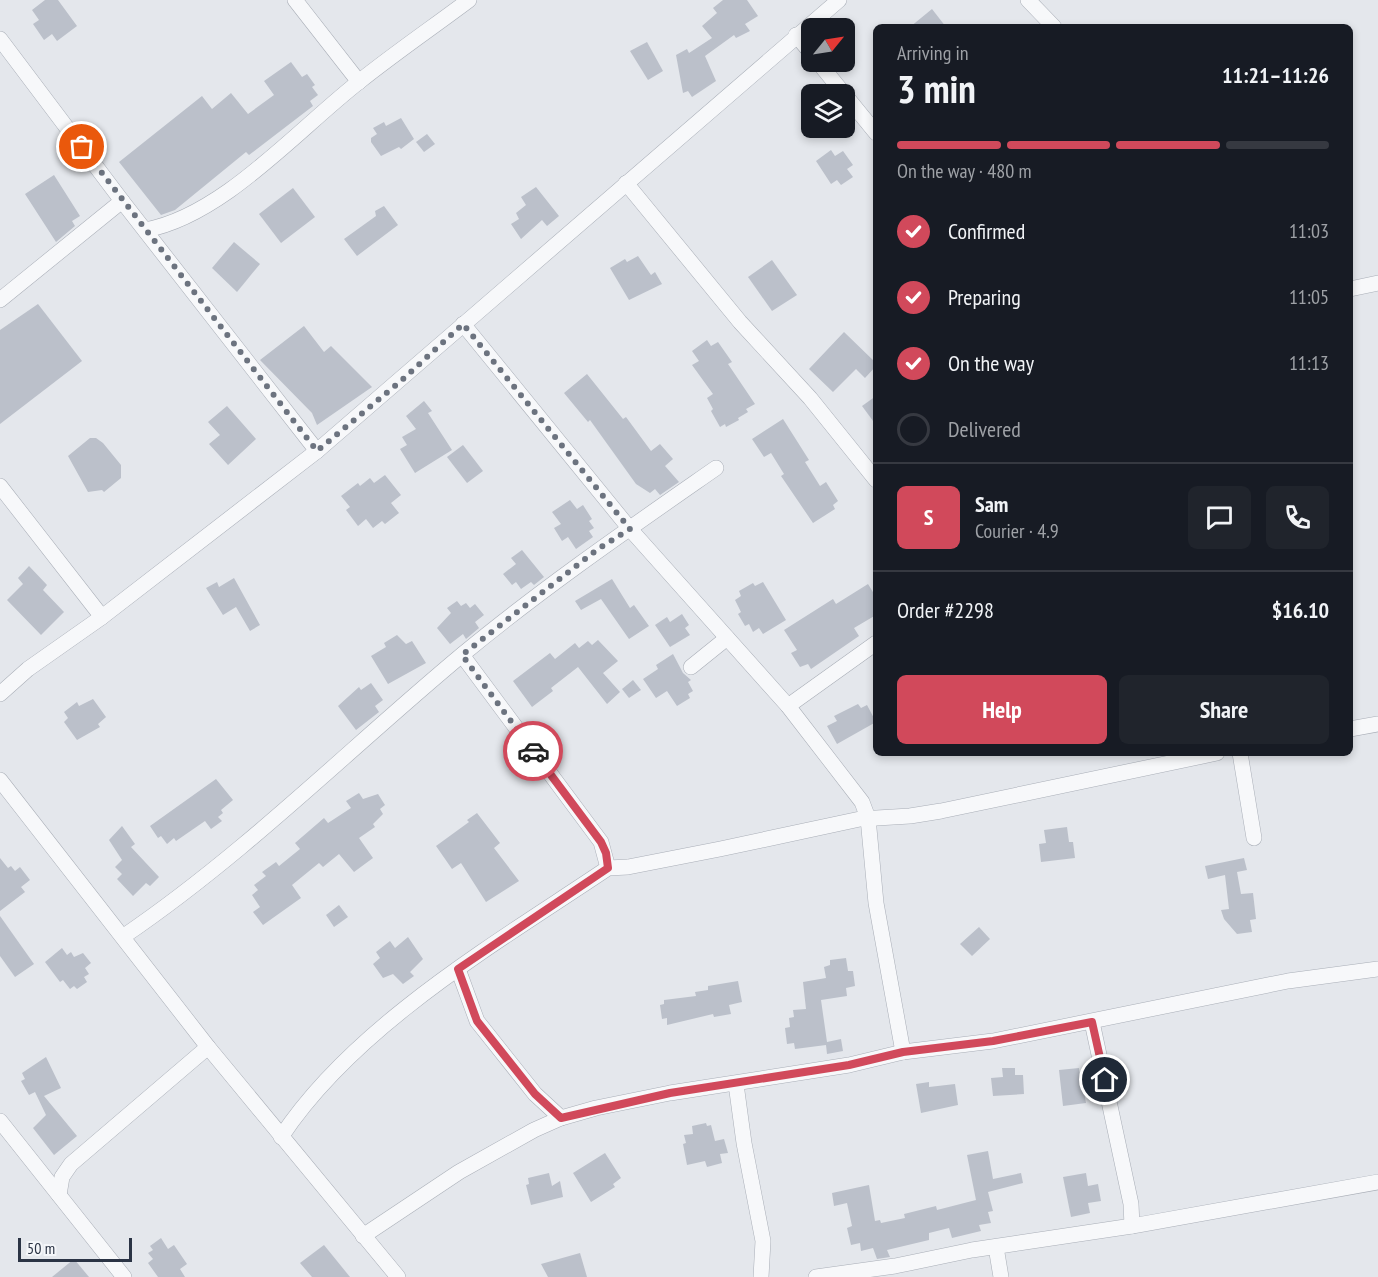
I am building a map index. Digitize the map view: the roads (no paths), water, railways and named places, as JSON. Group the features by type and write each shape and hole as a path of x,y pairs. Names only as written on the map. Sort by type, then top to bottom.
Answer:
{"street":[{"path":"295,0 359,82"},
{"path":"145,230 185,219 213,201 359,82 469,0"},
{"path":"0,694 28,669 102,616 317,451 402,380 463,324 839,0"},
{"path":"1028,0 1051,24"},
{"path":"796,35 801,41"},
{"path":"0,39 122,201 317,451"},
{"path":"826,72 873,129"},
{"path":"626,183 740,322 810,398 873,476"},
{"path":"0,300 122,201"},
{"path":"1353,288 1378,283"},
{"path":"463,324 630,529 788,706 855,791 868,818 876,903 903,1052"},
{"path":"124,936 238,850 462,655 598,549 716,468"},
{"path":"0,486 102,616"},
{"path":"691,667 727,638"},
{"path":"788,706 873,645"},
{"path":"462,655 601,842 606,853 608,868"},
{"path":"1353,728 1378,724"},
{"path":"281,1137 312,1095 380,1030 458,969 608,868 641,865 868,818 899,817 941,811 1203,756"},
{"path":"1240,756 1254,838"},
{"path":"0,780 124,936 208,1047 398,1277"},
{"path":"458,969 477,1021 535,1094 561,1118"},
{"path":"363,1236 450,1177 534,1130 561,1118 626,1101 849,1065 903,1052 993,1041 1288,981 1378,969"},
{"path":"1092,1022 1131,1204 1132,1226"},
{"path":"59,1195 62,1177 71,1164 208,1047"},
{"path":"736,1084 744,1143 763,1241 761,1277"},
{"path":"534,1130 537,1113 535,1094"},
{"path":"0,1121 59,1195 117,1275"},
{"path":"816,1277 1132,1226 1378,1182"},
{"path":"996,1247 1001,1277"}]}
